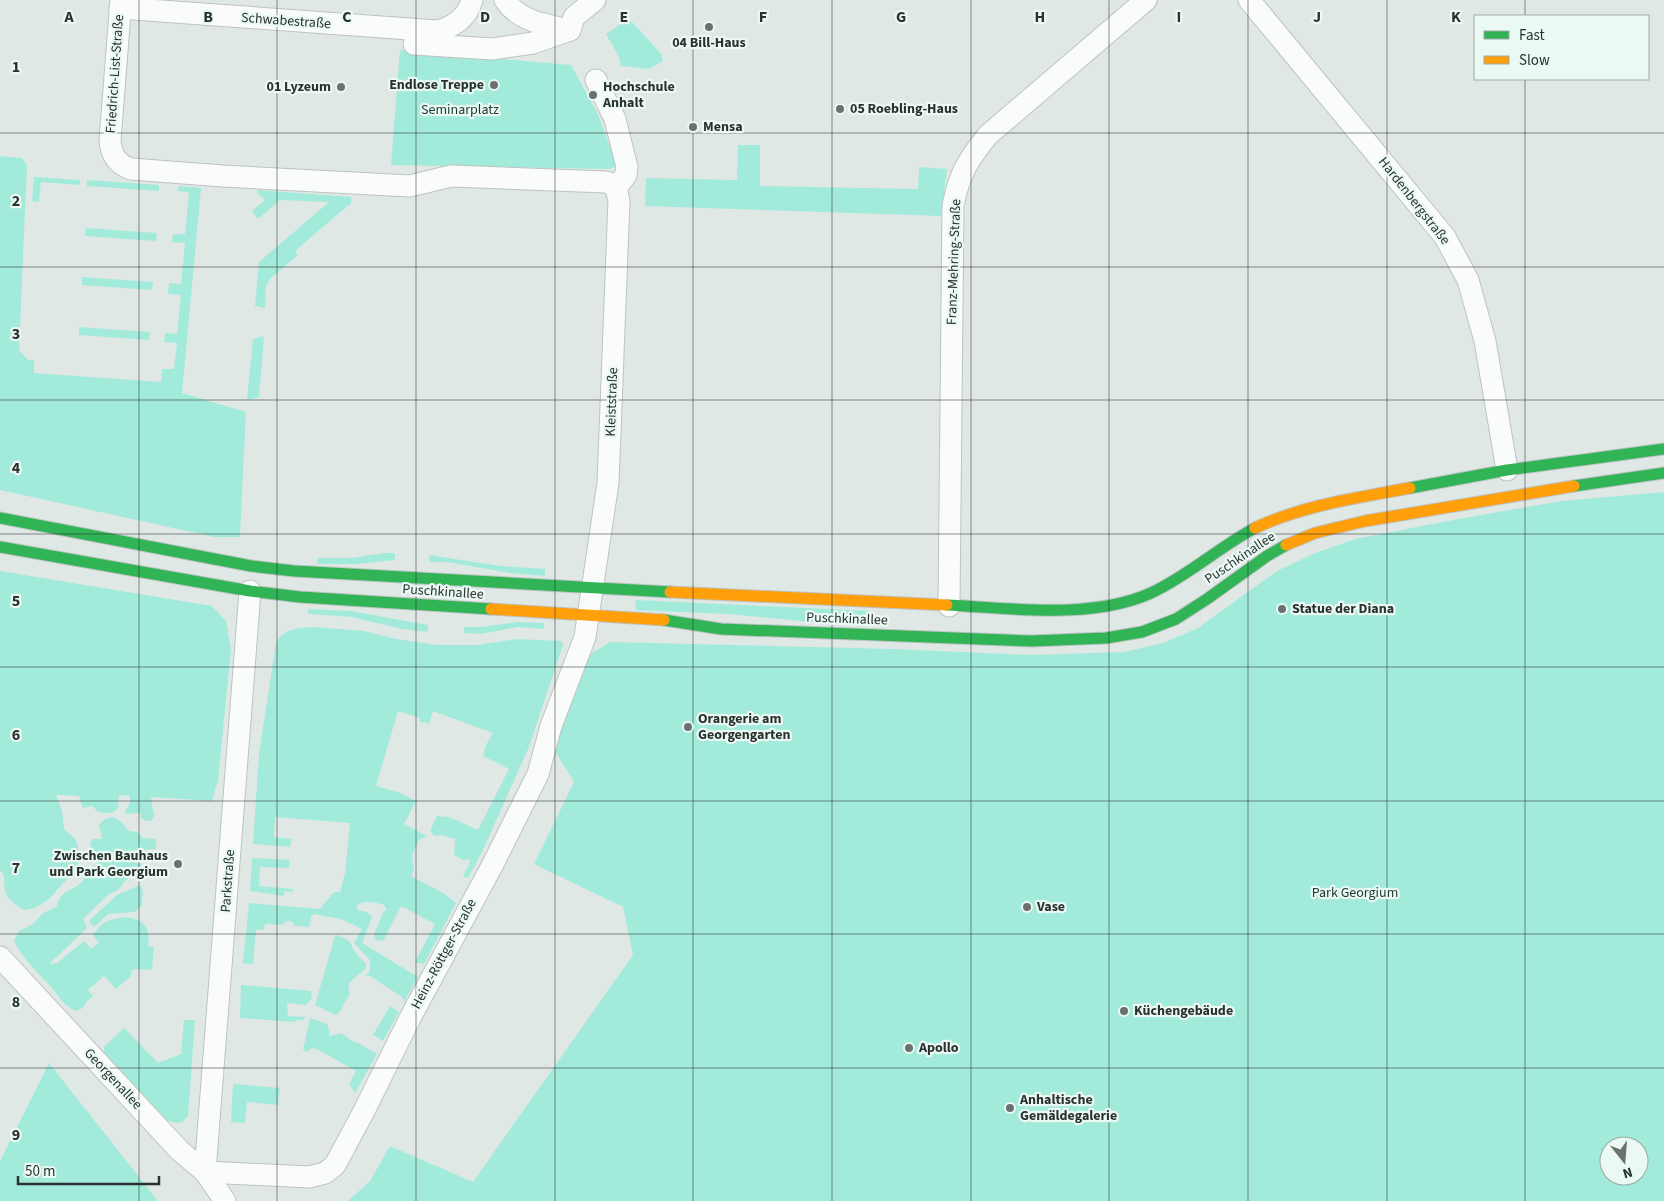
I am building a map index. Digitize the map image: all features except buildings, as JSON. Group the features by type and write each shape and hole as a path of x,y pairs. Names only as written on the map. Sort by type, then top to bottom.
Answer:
{"main road":[{"name":"Puschkinallee","path":"0,518 251,566 286,570 592,589 1054,610 1112,605 1156,592 1179,579 1247,532 1290,513 1319,505 1507,470 1664,448"},
{"name":"Puschkinallee","path":"0,547 250,591 315,599 674,621 721,629 1032,641 1114,637 1152,629 1177,619 1278,549 1298,539 1321,531 1471,503 1664,473"}],"street":[{"path":"505,0 511,9 529,20 570,30"},
{"path":"570,30 574,17 595,0"},
{"name":"Franz-Mehring-Straße","path":"949,606 953,206 957,187 962,172 973,153 988,135 1146,0"},
{"name":"Hardenbergstraße","path":"1249,0 1445,237 1468,280 1485,341 1507,470"},
{"name":"Schwabestraße","path":"120,4 437,31 453,26 460,21 471,3"},
{"name":"Friedrich-List-Straße","path":"120,4 110,146 118,162 131,169 410,186 451,176 606,182 616,188"},
{"path":"414,44 492,49 533,43 570,30"},
{"path":"596,80 615,118 627,168 626,175 616,188"},
{"name":"Kleiststraße","path":"589,615 605,513 610,459 619,201 616,188"},
{"name":"Parkstraße","path":"205,1172 250,591"},
{"name":"Heinz-Röttger-Straße","path":"205,1172 309,1177 325,1173 335,1165 538,774 551,726 585,637 589,615"},
{"name":"Georgenallee","path":"0,957 180,1151 205,1172 225,1201"}],"green space":[{"path":"625,21 632,22 661,54 663,61 649,69 621,66 618,55 606,34"},
{"name":"Seminarplatz","path":"400,50 571,65 598,114 616,164 615,167 609,169 391,165"},
{"path":"738,145 760,145 760,186 918,189 919,167 947,169 941,216 645,206 646,178 737,180"},
{"path":"0,156 22,158 27,165 19,350 28,360 34,360 34,373 161,382 162,369 174,369 177,343 164,342 165,333 177,334 181,295 168,294 169,283 181,284 185,243 172,242 173,234 185,234 189,192 177,191 179,186 201,188 182,393 246,412 240,537 214,537 0,490"},
{"path":"34,177 80,180 80,185 41,182 39,202 32,201"},
{"path":"87,180 159,185 159,191 87,186"},
{"path":"258,190 351,197 351,203 295,251 298,255 270,279 266,286 265,308 255,306 259,262 329,202 280,200 258,219 252,211 265,200 257,193"},
{"path":"86,228 157,233 156,241 85,236"},
{"path":"82,277 153,282 152,290 82,285"},
{"path":"79,327 150,332 149,340 79,335"},
{"path":"264,336 259,397 247,400 253,339"},
{"name":"Park Georgium","path":"1664,492 1664,1201 348,1201 370,1181 390,1146 473,1182 633,955 623,907 534,864 574,782 551,745 584,658 610,642 892,649 1030,655 1124,652 1163,643 1198,628 1277,571 1313,554 1355,539 1561,501"},
{"path":"395,553 395,560 356,564 317,564 317,558 351,558"},
{"path":"429,555 500,566 545,569 545,576 510,573 447,562 429,562"},
{"path":"0,571 212,606 226,621 231,649 218,780 212,801 151,797 154,816 151,821 146,821 141,818 141,813 126,814 125,812 130,803 130,796 120,795 117,801 119,806 114,812 104,813 97,811 92,806 83,808 79,796 56,795 62,811 64,829 76,840 80,858 76,869 48,900 35,908 24,910 13,903 7,896 4,875 0,870"},
{"path":"635,600 870,611 869,626 728,614 636,610"},
{"path":"308,609 351,611 428,625 428,632 402,629 352,617 308,614"},
{"path":"518,622 544,623 544,629 518,627 480,634 464,633 464,627 481,627"},
{"path":"315,627 364,631 396,639 438,645 478,645 517,639 561,641 563,645 529,747 483,850 468,878 463,876 470,863 469,859 463,860 454,855 455,839 442,835 435,836 430,831 437,816 449,817 478,830 509,769 483,756 486,745 493,733 433,711 429,724 419,721 420,718 398,711 376,786 398,792 416,801 404,824 427,836 419,840 412,855 414,870 411,876 445,894 456,903 424,964 415,962 435,924 401,906 383,941 376,940 374,934 384,911 387,910 384,905 373,902 363,902 356,906 358,910 367,912 372,917 362,943 418,977 404,1002 402,997 370,976 365,976 370,972 370,960 354,943 362,929 341,919 314,914 311,917 309,927 295,926 291,921 286,921 282,925 265,924 264,930 256,930 253,964 243,963 249,903 320,909 334,892 340,892 345,873 350,823 275,817 274,837 291,839 290,847 253,844 259,754 276,643 283,634 298,629"},
{"path":"113,817 120,821 129,831 138,832 142,838 156,839 156,849 121,851 96,856 92,853 90,843 93,839 102,839 99,825 105,819"},
{"path":"122,853 130,861 141,864 140,876 129,876 118,890 109,894 83,919 87,928 49,964 57,963 84,941 91,949 99,943 93,935 98,928 112,920 129,918 142,923 147,929 149,936 148,946 154,947 152,970 135,969 131,971 131,976 116,989 104,976 88,990 93,996 86,1002 83,1008 75,1011 64,1003 21,953 14,941 19,931 33,924 42,914 57,906 61,896 82,882 87,872 102,857"},
{"path":"252,858 290,860 289,868 260,867 259,886 293,889 293,892 285,891 283,896 250,891"},
{"path":"140,885 143,892 141,907 134,912 108,914 94,927 89,921 117,895"},
{"path":"337,935 349,941 355,952 366,964 366,968 350,982 348,987 350,993 339,1013 335,1015 315,1005 335,936"},
{"path":"241,985 311,991 312,999 306,1005 287,1003 288,1016 305,1017 304,1020 297,1020 296,1022 240,1018"},
{"path":"390,1006 399,1012 383,1041 373,1035"},
{"path":"310,1018 327,1024 329,1036 342,1033 350,1040 377,1054 355,1093 349,1084 356,1071 317,1049 313,1048 307,1052 303,1050"},
{"path":"184,1020 195,1020 188,1116 182,1122 176,1123 162,1119 104,1057 104,1047 124,1028 158,1063 181,1054"},
{"path":"49,1063 158,1201 0,1201 0,1161"},
{"path":"233,1084 280,1088 278,1105 247,1102 245,1123 231,1122"}],"traffic: fast":[{"path":"1410,488 1507,470 1664,449"},
{"path":"1574,486 1664,473"},
{"path":"0,518 251,566 294,571 670,592"},
{"path":"947,605 1050,610 1103,607 1128,601 1165,586 1255,528"},
{"path":"664,620 721,629 1032,641 1106,638 1142,632 1176,619 1286,545"},
{"path":"0,547 250,591 300,597 491,609"}],"traffic: slow":[{"path":"1286,545 1315,533 1365,521 1574,486"},
{"path":"1255,528 1292,513 1410,488"},
{"path":"670,592 947,605"},
{"path":"491,609 664,620"}],"place":[{"name":"04 Bill-Haus","path":"709,27"},
{"name":"Endlose Treppe","path":"494,85"},
{"name":"01 Lyzeum","path":"341,87"},
{"name":"Hochschule Anhalt","path":"593,95"},
{"name":"05 Roebling-Haus","path":"840,109"},
{"name":"Mensa","path":"693,127"},
{"name":"Statue der Diana","path":"1282,609"},
{"name":"Orangerie am Georgengarten","path":"688,727"},
{"name":"Zwischen Bauhaus und Park Georgium","path":"178,864"},
{"name":"Vase","path":"1027,907"},
{"name":"Küchengebäude","path":"1124,1011"},
{"name":"Apollo","path":"909,1048"},
{"name":"Anhaltische Gemäldegalerie","path":"1010,1108"}]}
